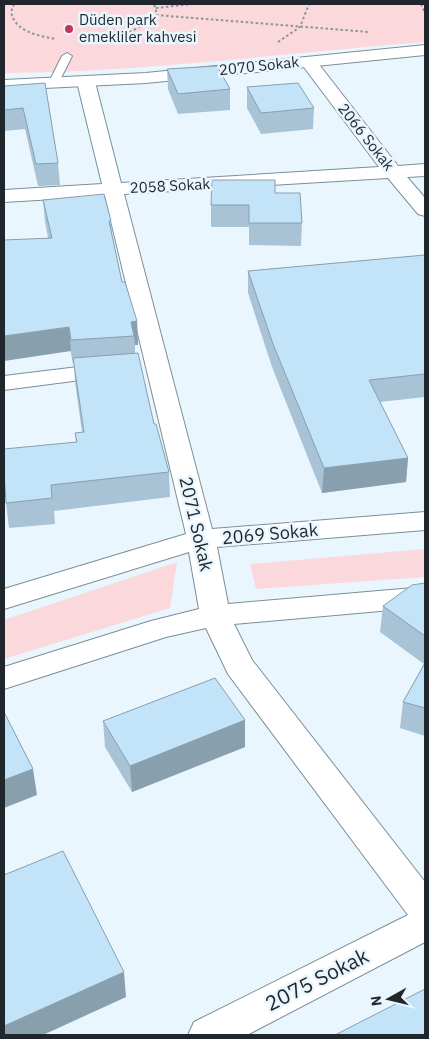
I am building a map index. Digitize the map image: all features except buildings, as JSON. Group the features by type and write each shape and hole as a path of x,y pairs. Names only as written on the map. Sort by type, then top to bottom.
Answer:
{"street":[{"name":"2070 Sokak","path":"4,85 86,82 425,50"},
{"name":"2066 Sokak","path":"308,62 393,172 425,210"},
{"name":"2071 Sokak","path":"86,82 113,189 142,368 201,539 215,615 239,666 425,909"},
{"name":"2058 Sokak","path":"4,196 425,170"},
{"path":"4,382 72,373 142,368"},
{"name":"2069 Sokak","path":"4,599 201,539 425,521"},
{"path":"4,678 162,628 215,615 425,597"},
{"name":"2075 Sokak","path":"208,1035 425,924"}],"lane":[{"path":"53,84 67,56"}],"path":[{"path":"7,16 9,9 14,4"},
{"path":"153,4 156,8 156,15"},
{"path":"156,8 192,4"},
{"path":"278,42 300,27 309,4"},
{"path":"421,4 425,13"},
{"path":"73,40 100,39 124,34 139,29 156,15 377,32"},
{"path":"14,26 30,34 57,39"}],"shaded area":[{"path":"4,4 425,4 425,42 162,66 4,73"},
{"path":"425,549 425,577 256,589 250,564"},
{"path":"177,562 170,608 4,659 4,620"}],"place":[{"name":"Düden park emekliler kahvesi","path":"69,29"}]}
